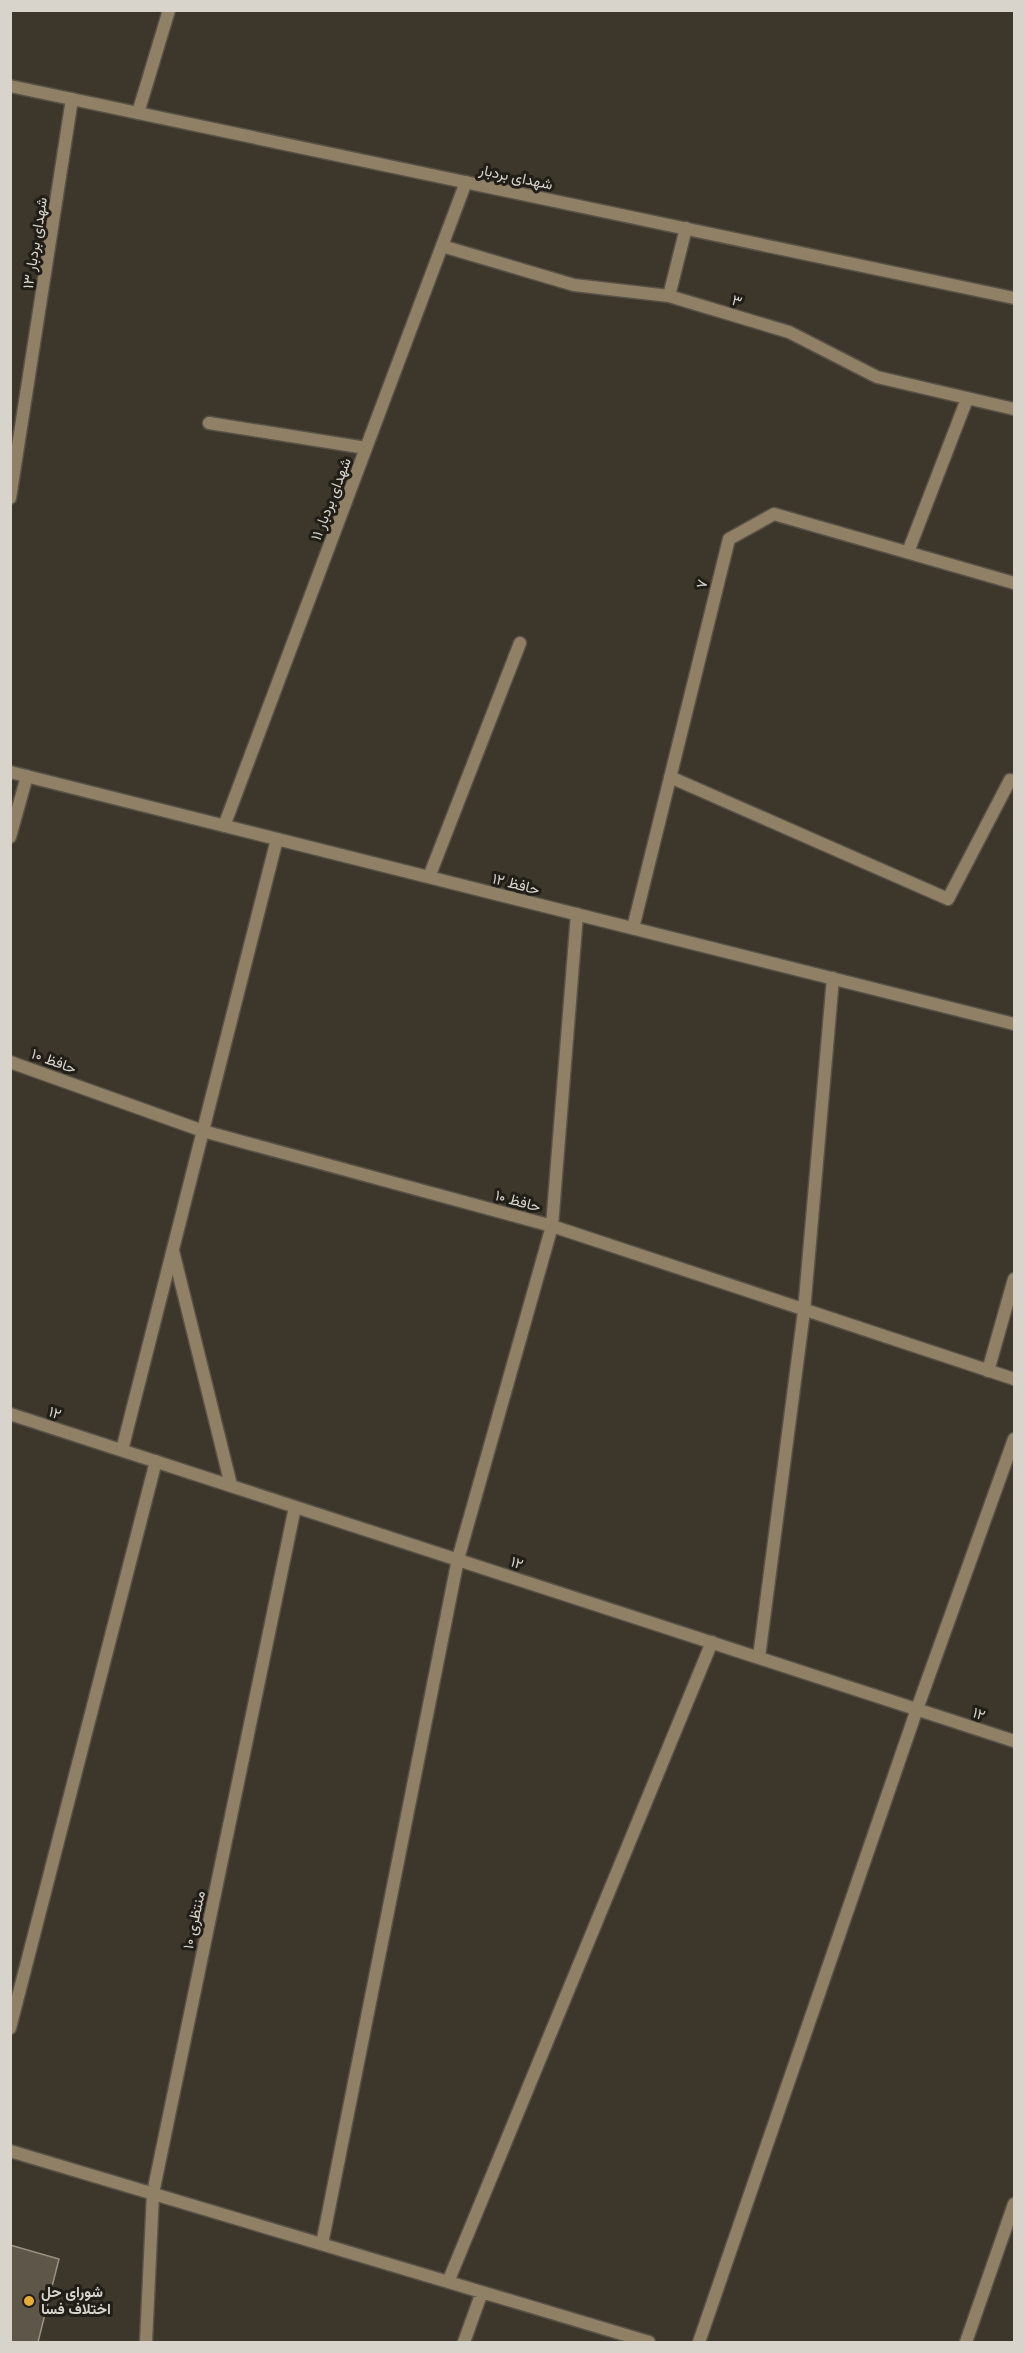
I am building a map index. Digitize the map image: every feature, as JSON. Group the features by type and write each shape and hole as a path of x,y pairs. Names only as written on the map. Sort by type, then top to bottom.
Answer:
{"street":[{"path":"138,113 169,10"},
{"name":"شهدای بردبار","path":"10,86 1014,298"},
{"name":"شهدای بردبار ۱۳","path":"10,498 72,99"},
{"name":"شهدای بردبار ۱۱","path":"224,826 466,182"},
{"path":"669,296 686,228"},
{"name":"۳","path":"442,246 574,285 669,296 789,332 877,377 1014,409"},
{"path":"908,552 967,399"},
{"path":"208,423 366,448"},
{"name":"۷","path":"633,928 729,539 774,514 1014,582"},
{"path":"429,877 520,643"},
{"name":"حافظ ۱۲","path":"10,772 1014,1024"},
{"path":"10,837 27,776"},
{"path":"670,777 948,899 1010,780 1014,781"},
{"path":"122,1450 277,839"},
{"path":"322,2244 458,1559 552,1226 577,914"},
{"path":"759,1657 804,1311 832,978"},
{"name":"حافظ ۱۰","path":"10,1062 203,1131 552,1226 1014,1379"},
{"path":"172,1250 231,1485"},
{"path":"988,1371 1014,1280"},
{"name":"۱۲","path":"10,1414 1014,1741"},
{"path":"699,2343 917,1709 1014,1439"},
{"path":"10,2028 156,1461"},
{"name":"منتظری ۱۰","path":"146,2343 153,2193 295,1507"},
{"path":"448,2283 712,1642"},
{"path":"10,2151 649,2343"},
{"path":"966,2343 1014,2204"},
{"path":"464,2343 482,2292"}],"building":[{"name":"شورای حل اختلاف فسا","path":"10,2245 59,2259 38,2342 10,2342"}],"place":[{"name":"شورای حل اختلاف فسا","path":"29,2301"}]}
